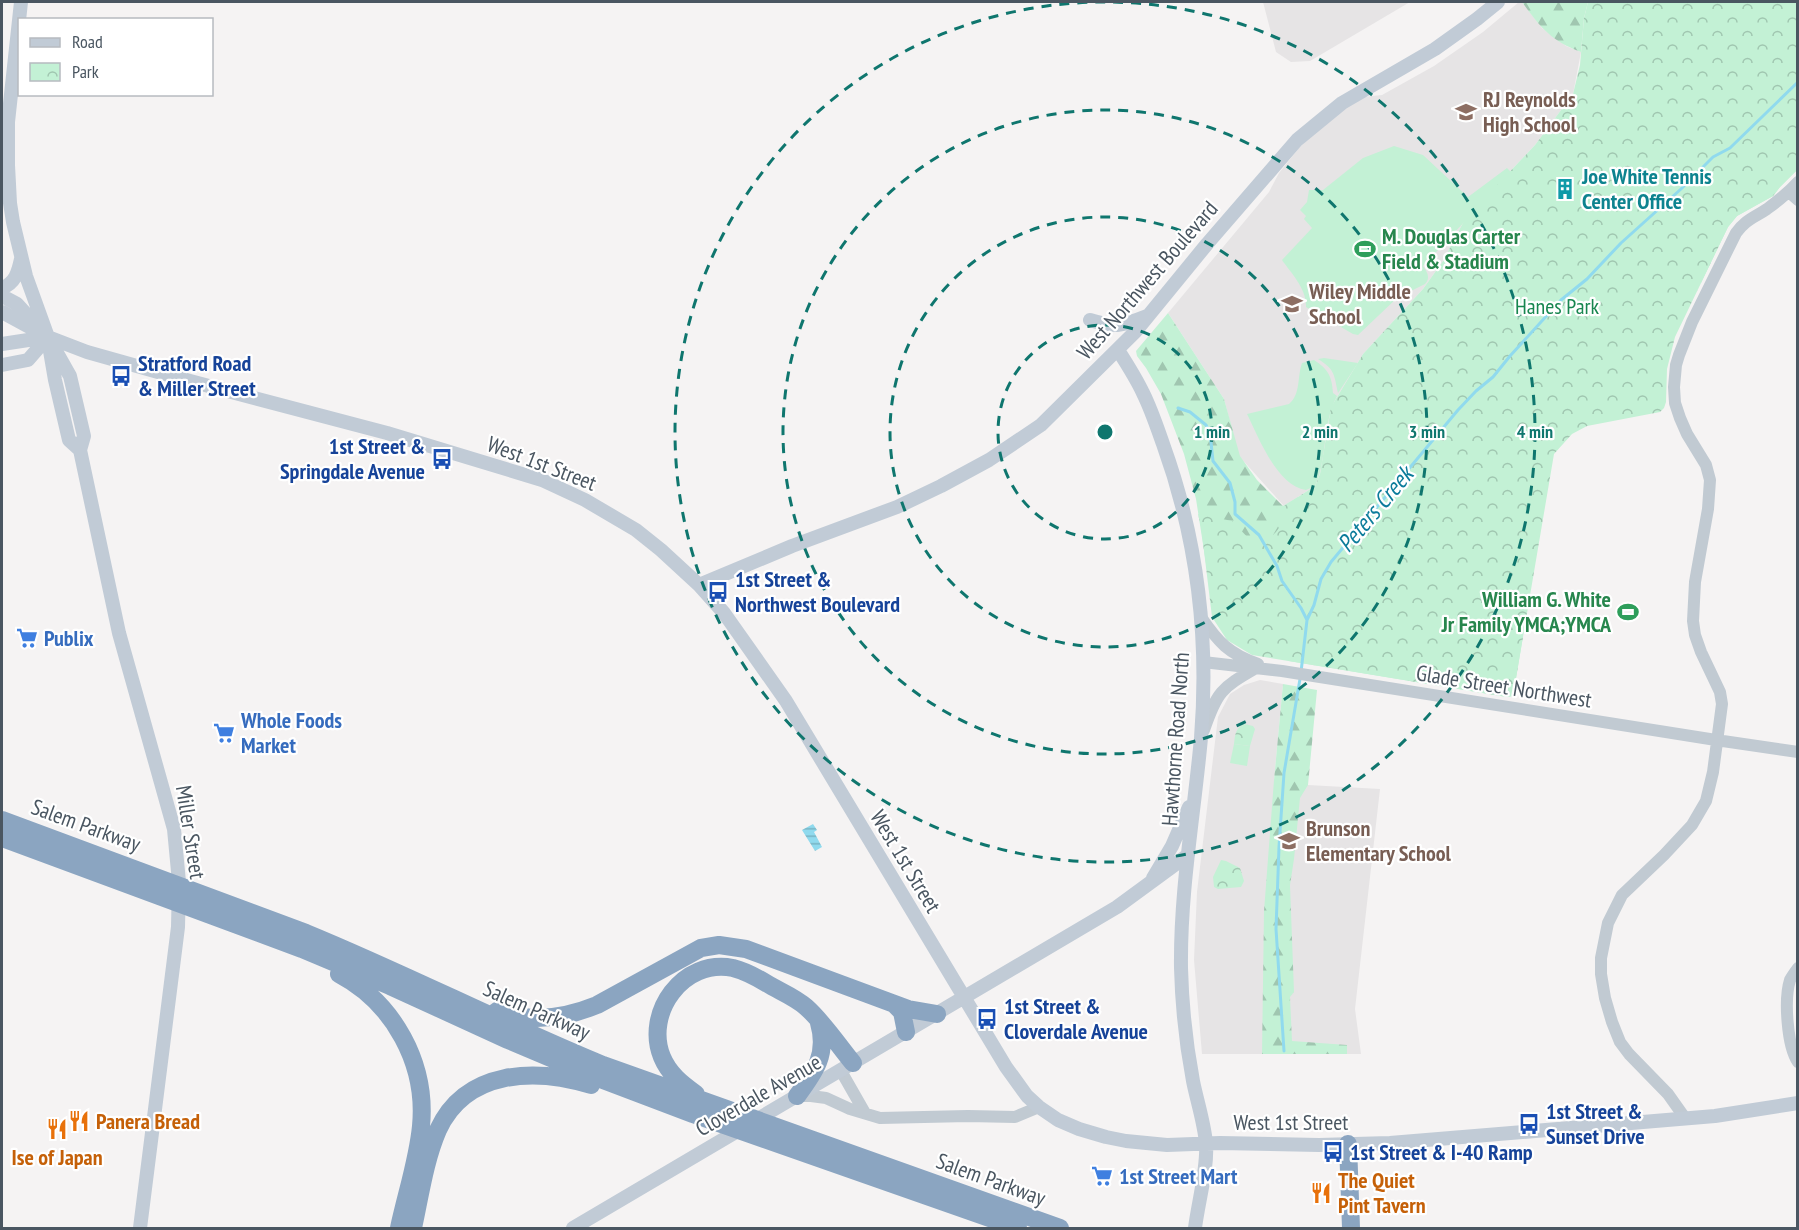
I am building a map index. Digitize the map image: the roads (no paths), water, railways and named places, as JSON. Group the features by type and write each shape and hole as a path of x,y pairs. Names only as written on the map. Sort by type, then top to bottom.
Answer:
{"highway":[{"name":"Salem Parkway","path":"2,820 343,948 558,1047 701,1109 1018,1228"},
{"name":"Salem Parkway","path":"2,838 302,949 598,1078 701,1109 1059,1228"},
{"path":"214,918 227,928 305,958 345,977 378,1003 403,1036 418,1075 422,1113 420,1139 399,1228"},
{"path":"425,986 442,987 503,1013 530,1017 557,1017 597,1005 692,952 710,946 728,945 746,949 917,1012 937,1014"},
{"path":"413,1228 430,1154 439,1129 461,1099 491,1082 523,1075 557,1077 588,1084 677,1115 701,1109 663,1059 658,1040 658,1020 669,994 683,980 709,969 727,967 735,969 751,975 798,1001 818,1021 847,1067"},
{"path":"894,1004 902,1012 906,1032"},
{"path":"797,1096 813,1074 820,1059 822,1041 818,1021"},
{"path":"1348,1144 1351,1228"}],"main road":[{"path":"19,18 21,2"},
{"name":"West Northwest Boulevard","path":"699,585 792,546 897,507 989,460 1041,425 1118,350 1267,172 1302,135 1342,103 1435,49 1498,2"},
{"path":"18,28 7,153 10,202 21,260 48,337"},
{"path":"2,288 15,278 21,260"},
{"path":"2,296 17,304 48,337"},
{"name":"West 1st Street","path":"2,312 48,337 87,352 494,464 563,489 608,512 636,530 699,585 724,613 786,701 1011,1075 1039,1107 1068,1124 1106,1137 1148,1143 1390,1143 1715,1116 1797,1103"},
{"path":"1090,320 1119,325 1149,315"},
{"path":"2,344 48,337"},
{"path":"2,365 28,360 48,337"},
{"name":"Miller Street","path":"48,337 70,376 84,436 80,450 119,633 171,814 178,859 178,927 140,1228"},
{"name":"Hawthorne Road North","path":"1118,350 1144,394 1175,476 1187,525 1202,617 1201,740 1181,933 1182,997 1188,1054 1206,1144 1195,1228"},
{"path":"1148,885 1172,846 1194,794"},
{"name":"Cloverdale Avenue","path":"573,1228 1117,907 1188,855"},
{"path":"596,1228 602,1212"}],"street":[{"path":"1685,1118 1668,1094 1620,1042 1611,1022 1605,998 1601,958 1608,923 1622,895 1692,825 1707,801 1722,704 1720,692 1695,635 1693,621 1695,582 1708,509 1710,480 1706,465 1687,434 1675,403 1676,366 1692,322 1736,233 1746,220 1795,191"},
{"path":"1202,617 1217,639 1229,651 1242,658 1281,671"},
{"name":"Glade Street Northwest","path":"1203,662 1281,671 1797,752"},
{"path":"1201,740 1213,705 1223,690 1231,682 1256,668"},
{"path":"1797,968 1790,980 1786,1012 1793,1055 1797,1062"},
{"path":"1790,1031 1797,1045"},
{"path":"847,1067 865,1113"},
{"path":"797,1096 826,1098 872,1116 889,1118 1015,1117 1039,1107"}],"water":[{"path":"813,824 817,830 814,832 822,847 815,851 802,830"}],"waterway":[{"name":"Peters Creek","path":"1301,672 1307,620 1321,579 1331,562 1458,410 1493,377 1561,300 1587,279 1621,243 1713,157 1730,148 1798,82"},
{"path":"1178,408 1190,412 1206,425 1210,433 1213,461 1230,483 1235,502 1235,514 1259,535 1277,566 1282,581 1307,620"},
{"name":"Peters Creek","path":"1284,1051 1276,929 1279,847 1284,773 1300,679"}],"place":[{"name":"RJ Reynolds High School","path":"1466,112"},
{"name":"Joe White Tennis Center Office","path":"1565,189"},
{"name":"M. Douglas Carter Field & Stadium","path":"1365,249"},
{"name":"Wiley Middle School","path":"1292,304"},
{"name":"Stratford Road & Miller Street","path":"121,376"},
{"name":"1st Street & Springdale Avenue","path":"442,459"},
{"name":"1st Street & Northwest Boulevard","path":"718,592"},
{"name":"William G. White Jr Family YMCA;YMCA","path":"1628,612"},
{"name":"Publix","path":"27,638"},
{"name":"Whole Foods Market","path":"224,733"},
{"name":"Brunson Elementary School","path":"1289,841"},
{"name":"1st Street & Cloverdale Avenue","path":"987,1019"},
{"name":"Panera Bread","path":"79,1121"},
{"name":"1st Street & Sunset Drive","path":"1529,1124"},
{"name":"Ise of Japan","path":"57,1129"},
{"name":"1st Street & I-40 Ramp","path":"1333,1152"},
{"name":"1st Street Mart","path":"1102,1176"},
{"name":"The Quiet Pint Tavern","path":"1321,1193"}],"park label":[{"name":"Hanes Park","path":"1557,306"}]}
